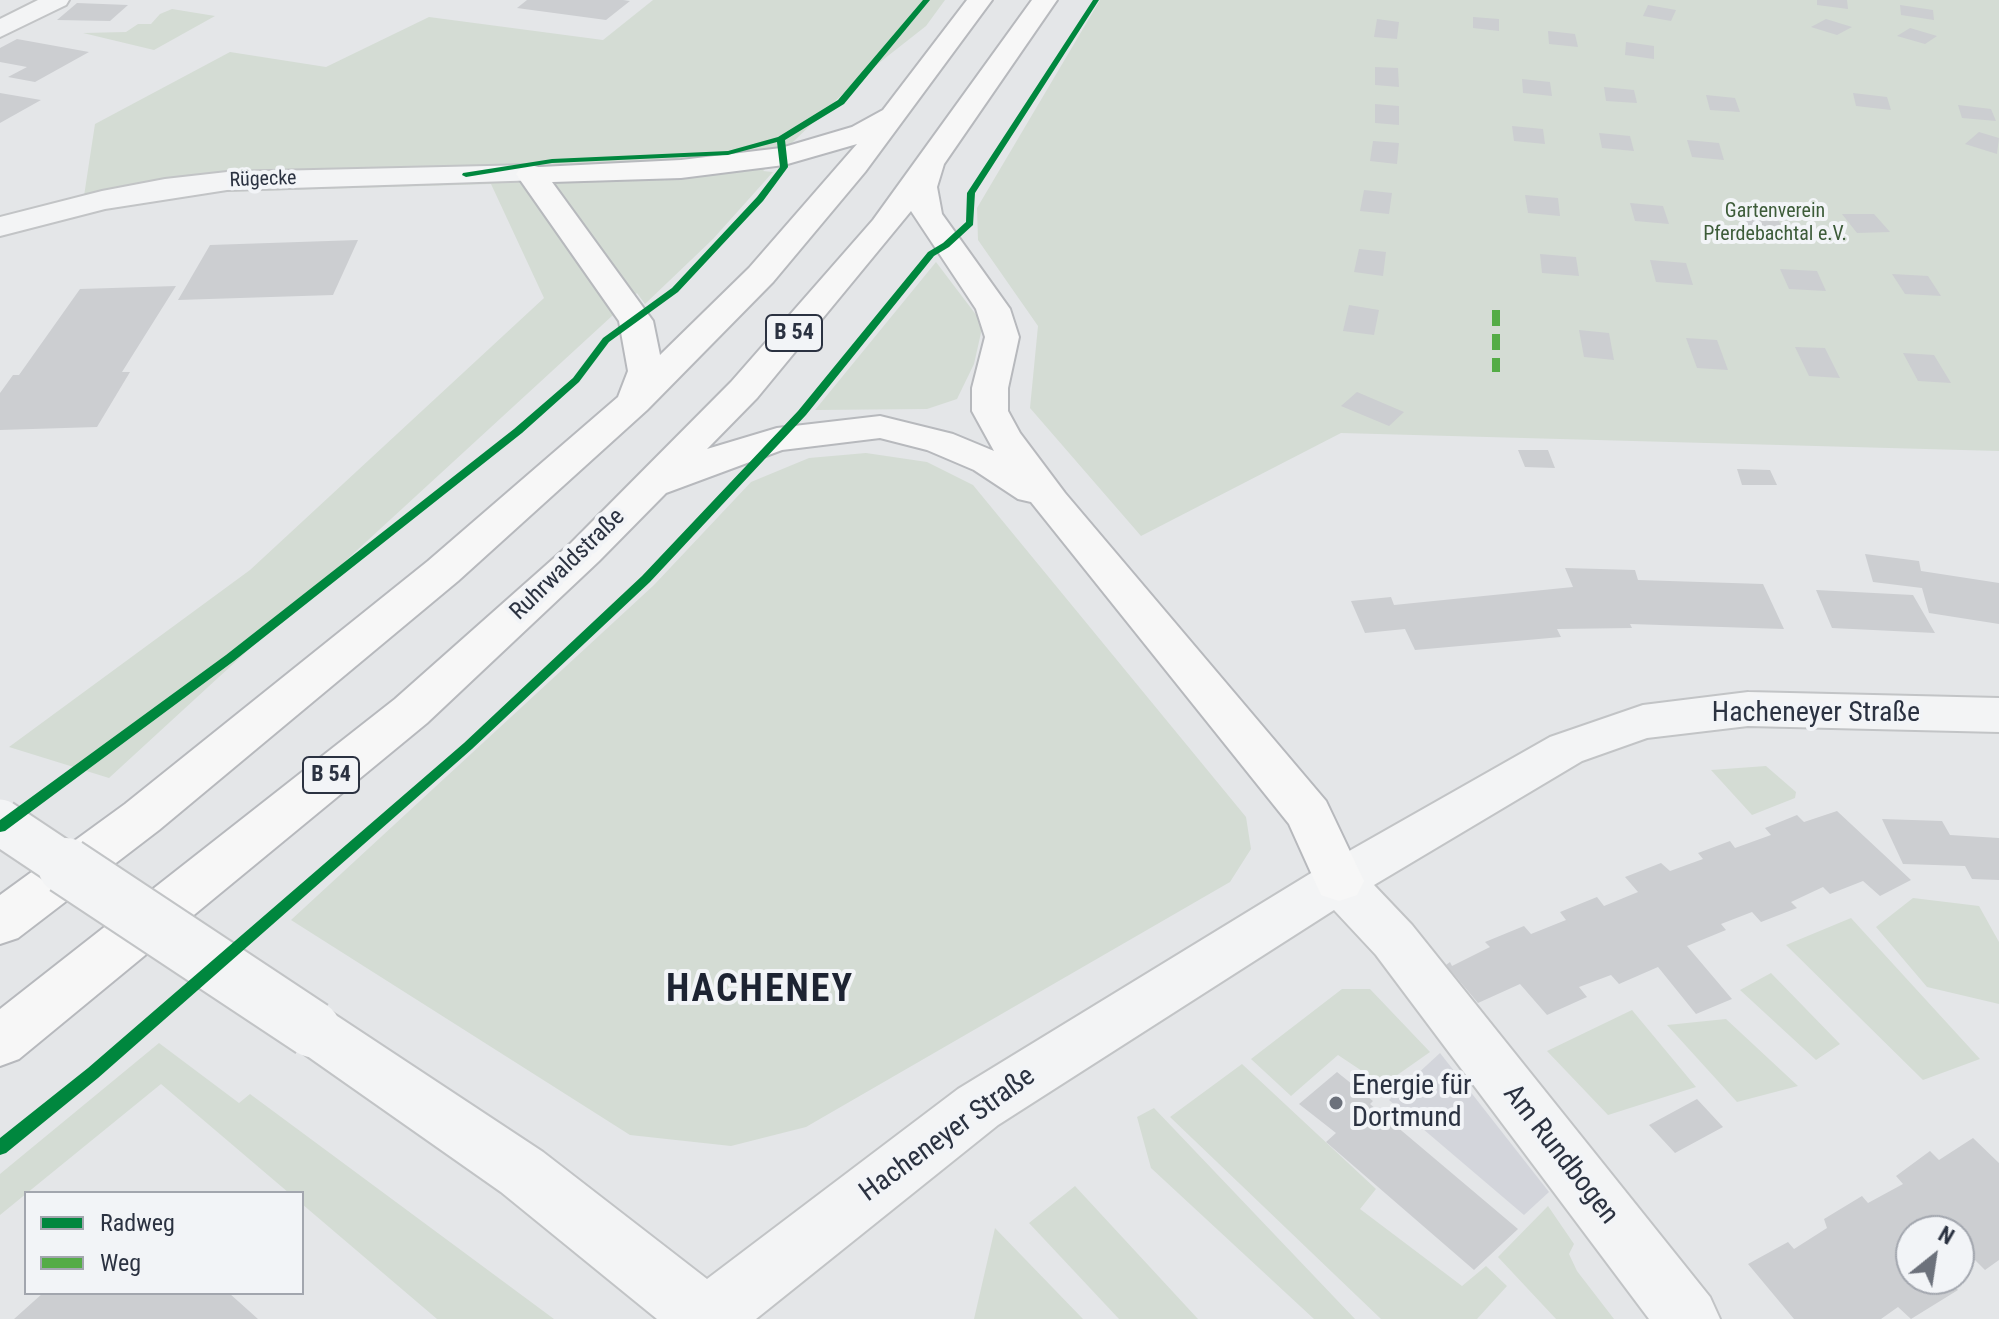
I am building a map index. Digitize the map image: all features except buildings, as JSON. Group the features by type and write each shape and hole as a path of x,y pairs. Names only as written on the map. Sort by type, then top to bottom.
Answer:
{"highway":[{"name":"B 54","path":"0,923 142,817 421,590 546,483 634,402 761,275 855,166 980,0"},
{"name":"Ruhrwaldstraße","path":"0,1042 411,711 585,552 754,378 884,227 1045,0"},
{"path":"531,174 681,169 784,156 862,133 899,108"},
{"path":"930,165 922,187 927,214 993,309 1002,337 990,388 990,411 1016,458 1309,814 1339,881"},
{"path":"531,174 636,321 646,371 634,402"},
{"path":"646,490 710,461 777,439 880,427 940,442 988,462 1051,502"}],"street":[{"path":"0,29 57,0"},
{"name":"Rügecke","path":"0,227 102,200 227,181 531,174"},
{"name":"Hacheneyer Straße","path":"0,822 522,1172 706,1319 978,1107 1339,881 1566,749 1643,722 1748,709 1999,715"},
{"name":"Am Rundbogen","path":"1339,881 1394,940 1688,1319"}],"shaded area":[{"path":"1440,1053 1549,1192 1524,1215 1389,1100"}],"green space":[{"path":"653,0 945,0 926,26 856,81 763,171 773,172 713,239 645,304 637,293 109,778 9,747 250,570 544,298 491,184 84,196 95,124 230,52 326,67 429,17 603,40"},
{"name":"Gartenverein Pferdebachtal e.V.","path":"1100,0 1999,0 1999,451 1341,433 1141,536 1030,408 1038,326 978,240 977,208"},
{"path":"172,9 215,16 154,50 83,33 126,32 138,24 151,24 160,14"},
{"path":"936,262 983,324 974,364 957,399 927,409 815,410"},
{"path":"866,453 927,462 973,485 1246,817 1251,849 1230,882 806,1127 731,1146 630,1135 291,920 654,585 751,482 809,458"},
{"path":"1766,766 1796,792 1795,798 1752,815 1711,770"},
{"path":"1913,898 1979,906 1999,942 1999,1004 1927,987 1876,927"},
{"path":"1851,918 1980,1059 1923,1080 1786,945"},
{"path":"1771,973 1840,1044 1816,1060 1740,990"},
{"path":"1342,989 1370,989 1430,1052 1383,1085 1338,1055 1291,1096 1251,1059"},
{"path":"1632,1010 1696,1087 1608,1115 1547,1051"},
{"path":"1726,1019 1798,1086 1737,1102 1667,1025"},
{"path":"159,1043 239,1103 250,1094 554,1319 437,1319 304,1206 304,1191 287,1191 161,1084 29,1191 24,1191 24,1195 0,1215 0,1174"},
{"path":"1242,1064 1376,1189 1360,1209 1462,1286 1486,1266 1507,1286 1477,1319 1381,1319 1170,1117"},
{"path":"1154,1108 1355,1319 1314,1319 1151,1168 1137,1117"},
{"path":"1075,1186 1198,1319 1119,1319 1029,1223"},
{"path":"1548,1206 1574,1244 1569,1254 1577,1271 1614,1319 1556,1319 1498,1257"},
{"path":"995,1228 1083,1319 974,1319"}],"marked path":[{"path":"1496,310 1496,372"}],"cycle path":[{"path":"466,175 552,161 728,153 781,139 841,102 927,0"},
{"path":"0,1148 93,1073 468,746 646,579 802,413 931,254 970,223 971,193 1096,0"},
{"path":"0,827 230,658 518,431 576,380 606,340 675,290 760,199 784,167 781,139"}],"place":[{"name":"Energie für Dortmund","path":"1336,1103"}],"district":[{"name":"HACHENEY","path":"760,991"}]}
